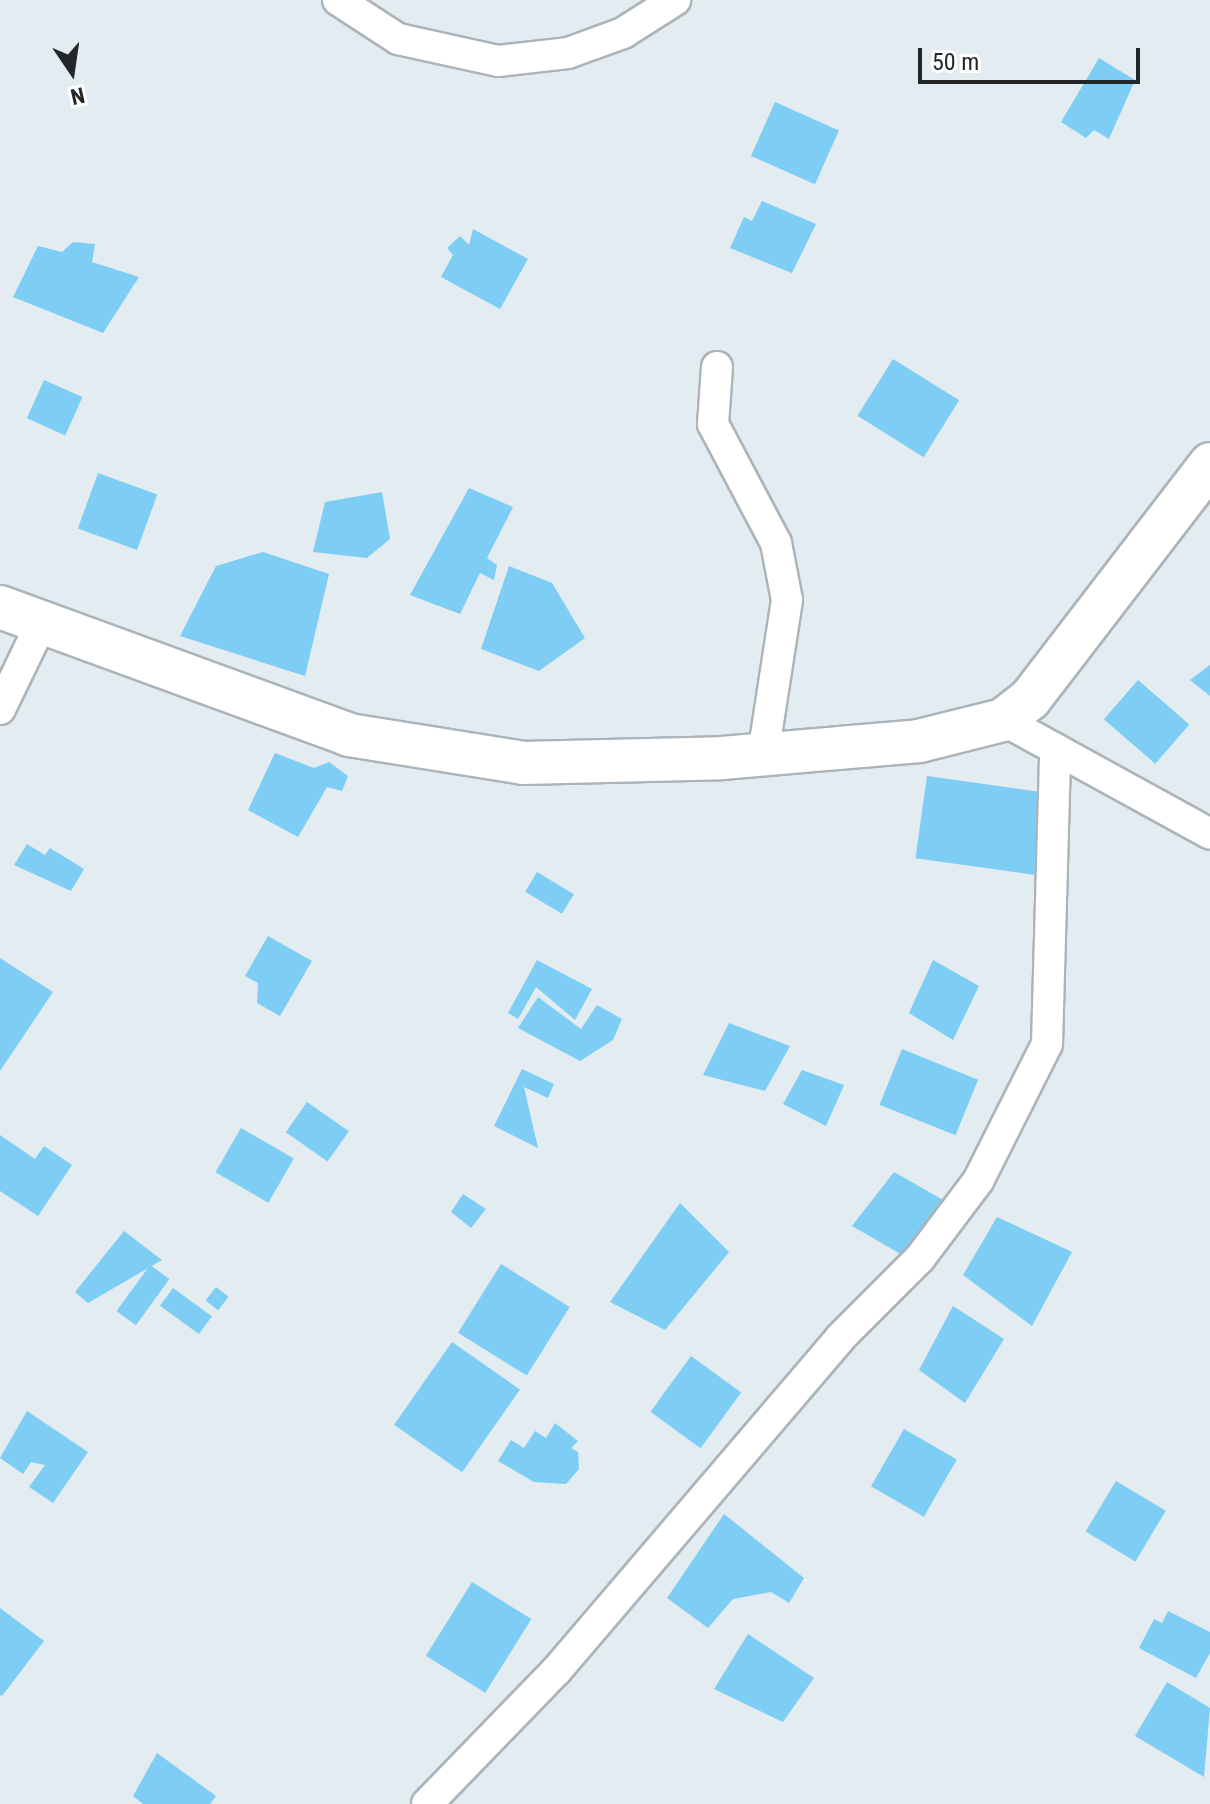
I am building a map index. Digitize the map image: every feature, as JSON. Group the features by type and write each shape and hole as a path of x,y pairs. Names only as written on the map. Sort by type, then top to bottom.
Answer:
{"street":[{"path":"338,0 398,39 498,61 568,53 623,33 675,0"},
{"path":"717,367 713,424 776,543 787,600 763,755"},
{"path":"0,607 43,620 349,735 523,763 763,755 919,741 1003,720 1051,676 1210,464"},
{"path":"0,709 43,620"},
{"path":"1003,720 1210,834"},
{"path":"427,1804 556,1671 840,1338 920,1258 978,1181 1047,1044 1055,749"}],"building":[{"path":"1099,58 1135,80 1109,139 1094,130 1086,138 1061,122"},
{"path":"775,102 839,130 815,184 751,156"},
{"path":"762,201 816,224 792,273 730,248 744,217 752,221"},
{"path":"473,229 528,259 500,309 441,277 453,255 447,248 460,236 469,245"},
{"path":"73,242 95,244 92,262 139,277 103,333 13,297 38,246 62,252"},
{"path":"893,359 959,400 924,457 857,416"},
{"path":"44,380 82,397 65,435 27,418"},
{"path":"98,473 157,495 137,550 78,528"},
{"path":"469,488 513,507 487,558 497,565 494,580 480,573 460,614 410,595"},
{"path":"382,492 390,539 367,558 313,552 325,502"},
{"path":"263,552 329,574 305,676 180,636 216,566"},
{"path":"509,566 552,583 585,638 539,671 481,649"},
{"path":"1210,665 1210,696 1190,680"},
{"path":"1138,680 1189,725 1155,764 1104,719"},
{"path":"275,753 314,768 329,762 348,776 342,791 327,787 298,837 248,810"},
{"path":"927,776 1052,794 1040,876 915,858"},
{"path":"27,844 45,855 50,848 84,869 71,891 14,865"},
{"path":"537,872 574,894 562,914 525,892"},
{"path":"268,936 312,961 280,1016 257,1003 258,983 245,976"},
{"path":"0,958 53,992 0,1071"},
{"path":"537,960 592,989 575,1020 536,987 518,1019 508,1013"},
{"path":"933,960 979,986 953,1040 909,1013"},
{"path":"538,997 581,1029 597,1005 622,1019 613,1040 580,1061 518,1028"},
{"path":"729,1023 790,1046 765,1091 703,1075"},
{"path":"902,1049 978,1080 956,1135 880,1105"},
{"path":"522,1069 554,1084 548,1098 524,1087 538,1148 494,1126"},
{"path":"802,1070 844,1085 826,1126 783,1104"},
{"path":"307,1102 349,1131 328,1162 286,1132"},
{"path":"241,1128 294,1158 268,1203 216,1172"},
{"path":"0,1135 35,1159 44,1146 72,1165 38,1216 0,1191"},
{"path":"894,1172 945,1201 904,1256 852,1226"},
{"path":"463,1194 486,1209 471,1228 451,1212"},
{"path":"680,1203 729,1252 665,1330 610,1302"},
{"path":"997,1217 1072,1252 1032,1326 963,1275"},
{"path":"124,1231 162,1260 88,1303 75,1292"},
{"path":"501,1264 570,1307 527,1376 458,1333"},
{"path":"150,1265 169,1279 136,1325 116,1311"},
{"path":"216,1287 229,1297 218,1310 206,1300"},
{"path":"173,1288 212,1316 199,1334 160,1306"},
{"path":"953,1306 1004,1339 965,1403 919,1370"},
{"path":"452,1342 520,1390 462,1472 394,1425"},
{"path":"691,1356 741,1392 701,1448 650,1412"},
{"path":"27,1411 88,1452 53,1503 29,1487 45,1465 31,1462 23,1474 0,1458"},
{"path":"555,1423 578,1441 571,1448 578,1452 579,1469 566,1484 534,1482 498,1461 511,1440 524,1448 535,1431 546,1438"},
{"path":"904,1429 957,1460 924,1517 871,1486"},
{"path":"1116,1481 1166,1511 1135,1561 1086,1532"},
{"path":"724,1514 804,1578 789,1603 771,1592 733,1599 708,1628 667,1598"},
{"path":"472,1582 531,1619 485,1693 426,1656"},
{"path":"0,1608 44,1641 2,1696 0,1695"},
{"path":"1168,1611 1210,1632 1210,1653 1196,1678 1139,1648 1154,1619 1162,1623"},
{"path":"748,1634 814,1678 783,1722 714,1689"},
{"path":"1167,1682 1210,1708 1204,1777 1135,1736"},
{"path":"157,1753 216,1796 210,1804 143,1804 133,1796"}]}
